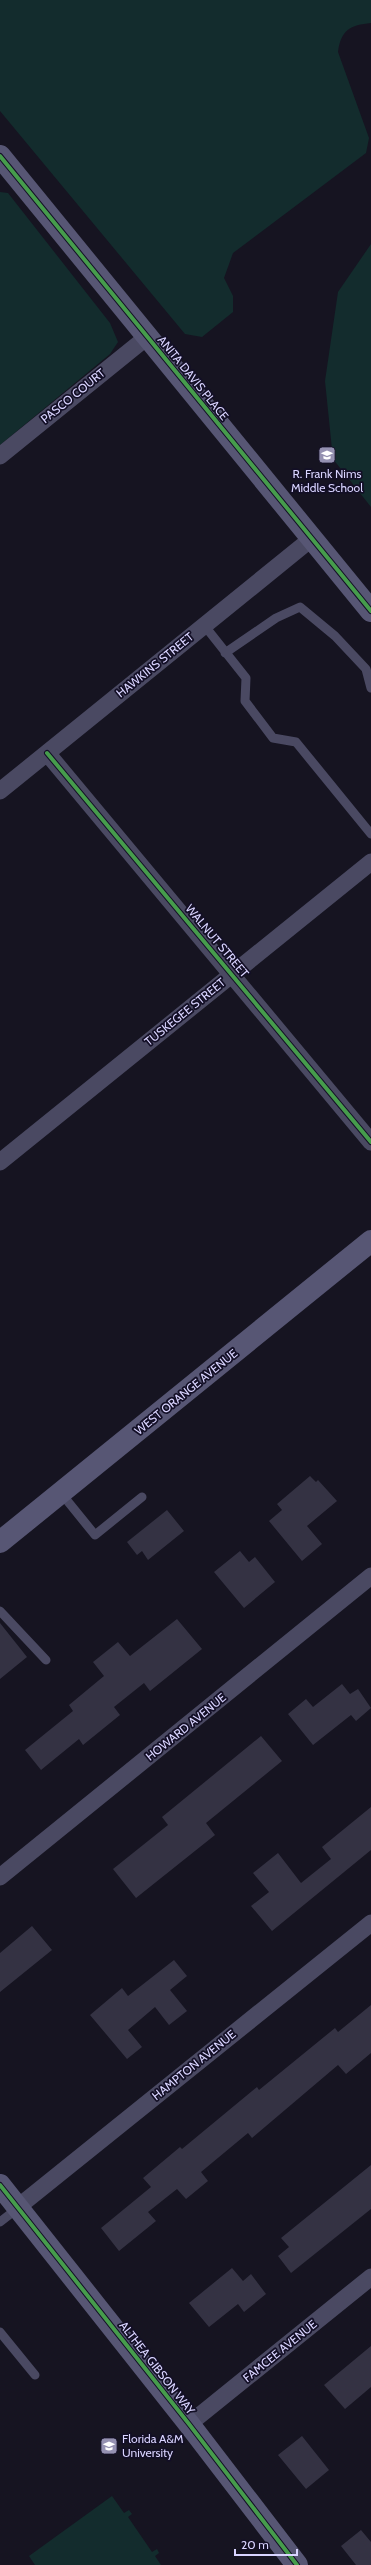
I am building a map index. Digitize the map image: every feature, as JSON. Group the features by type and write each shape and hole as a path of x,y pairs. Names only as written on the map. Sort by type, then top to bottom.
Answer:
{"street":[{"name":"ANITA DAVIS PLACE","path":"0,156 371,611"},
{"name":"PASCO COURT","path":"0,456 147,337"},
{"name":"HAWKINS STREET","path":"0,790 311,539"},
{"name":"WALNUT STREET","path":"47,753 371,1142"},
{"name":"TUSKEGEE STREET","path":"0,1162 371,862"},
{"name":"WEST ORANGE AVENUE","path":"0,1542 371,1241"},
{"name":"HOWARD AVENUE","path":"0,1877 371,1576"},
{"name":"HAMPTON AVENUE","path":"18,2207 371,1923"},
{"name":"ALTHEA GIBSON WAY","path":"1,2189 18,2207 190,2424 297,2565"},
{"name":"FAMCEE AVENUE","path":"190,2424 371,2277"}],"lane":[{"path":"226,653 276,618 300,608 335,636 366,669 371,688"},
{"path":"204,625 246,678 245,701 273,738 296,742 371,834"},
{"path":"61,1493 95,1535 142,1496"},
{"path":"0,1611 46,1660"},
{"path":"0,2222 18,2207"},
{"path":"0,2332 35,2375"}],"green space":[{"path":"0,0 371,0 371,23 357,25 348,30 341,38 338,52 369,138 366,153 233,253 224,278 233,296 233,312 202,337 185,334 0,111"},
{"path":"0,192 8,193 110,323 118,342 110,354 0,445"},
{"path":"371,244 371,507 333,459 325,381 338,292"},
{"path":"112,2496 124,2513 129,2510 132,2514 128,2517 152,2552 157,2549 159,2553 155,2556 161,2565 35,2565 29,2556"}],"building":[{"path":"310,1476 316,1482 318,1480 337,1501 307,1526 322,1544 302,1561 269,1521 282,1510 277,1504"},
{"path":"167,1510 184,1531 148,1560 142,1551 137,1555 127,1542"},
{"path":"240,1551 249,1562 255,1557 275,1582 244,1608 214,1572"},
{"path":"177,1619 202,1649 150,1691 144,1683 114,1707 120,1715 83,1745 79,1739 41,1770 25,1750 73,1711 69,1705 104,1676 93,1662 118,1642 130,1656"},
{"path":"0,1623 27,1657 0,1679"},
{"path":"342,1684 350,1694 358,1689 371,1708 356,1721 351,1715 313,1745 288,1714 306,1699 313,1707"},
{"path":"261,1736 282,1761 206,1823 215,1835 136,1898 113,1869 168,1825 162,1817"},
{"path":"371,1807 371,1850 272,1931 251,1906 269,1892 253,1873 278,1853 301,1883 331,1859 322,1847"},
{"path":"32,1926 52,1950 0,1992 0,1953"},
{"path":"174,1960 187,1976 170,1990 187,2011 169,2025 155,2007 128,2030 142,2047 127,2059 90,2015 122,1988 128,1996"},
{"path":"371,2005 371,2053 346,2074 338,2065 252,2138 248,2133 201,2172 208,2181 186,2199 177,2189 148,2212 156,2221 119,2251 101,2228 151,2187 143,2178 180,2147 182,2149 257,2087 259,2090 335,2028 338,2032"},
{"path":"371,2165 371,2209 291,2273 278,2256 289,2247 281,2238"},
{"path":"232,2268 243,2281 251,2274 266,2294 244,2312 238,2304 209,2327 189,2303"},
{"path":"371,2346 371,2387 345,2409 324,2385"},
{"path":"302,2436 329,2470 306,2489 278,2455"},
{"path":"361,2530 371,2542 371,2565 356,2565 341,2546"}],"cycle path":[{"path":"0,156 371,611"},
{"path":"47,753 371,1142"},
{"path":"0,2185 189,2424 297,2565"}],"place":[{"name":"R. Frank Nims Middle School","path":"327,455"},
{"name":"Florida A&M University","path":"109,2446"}]}
